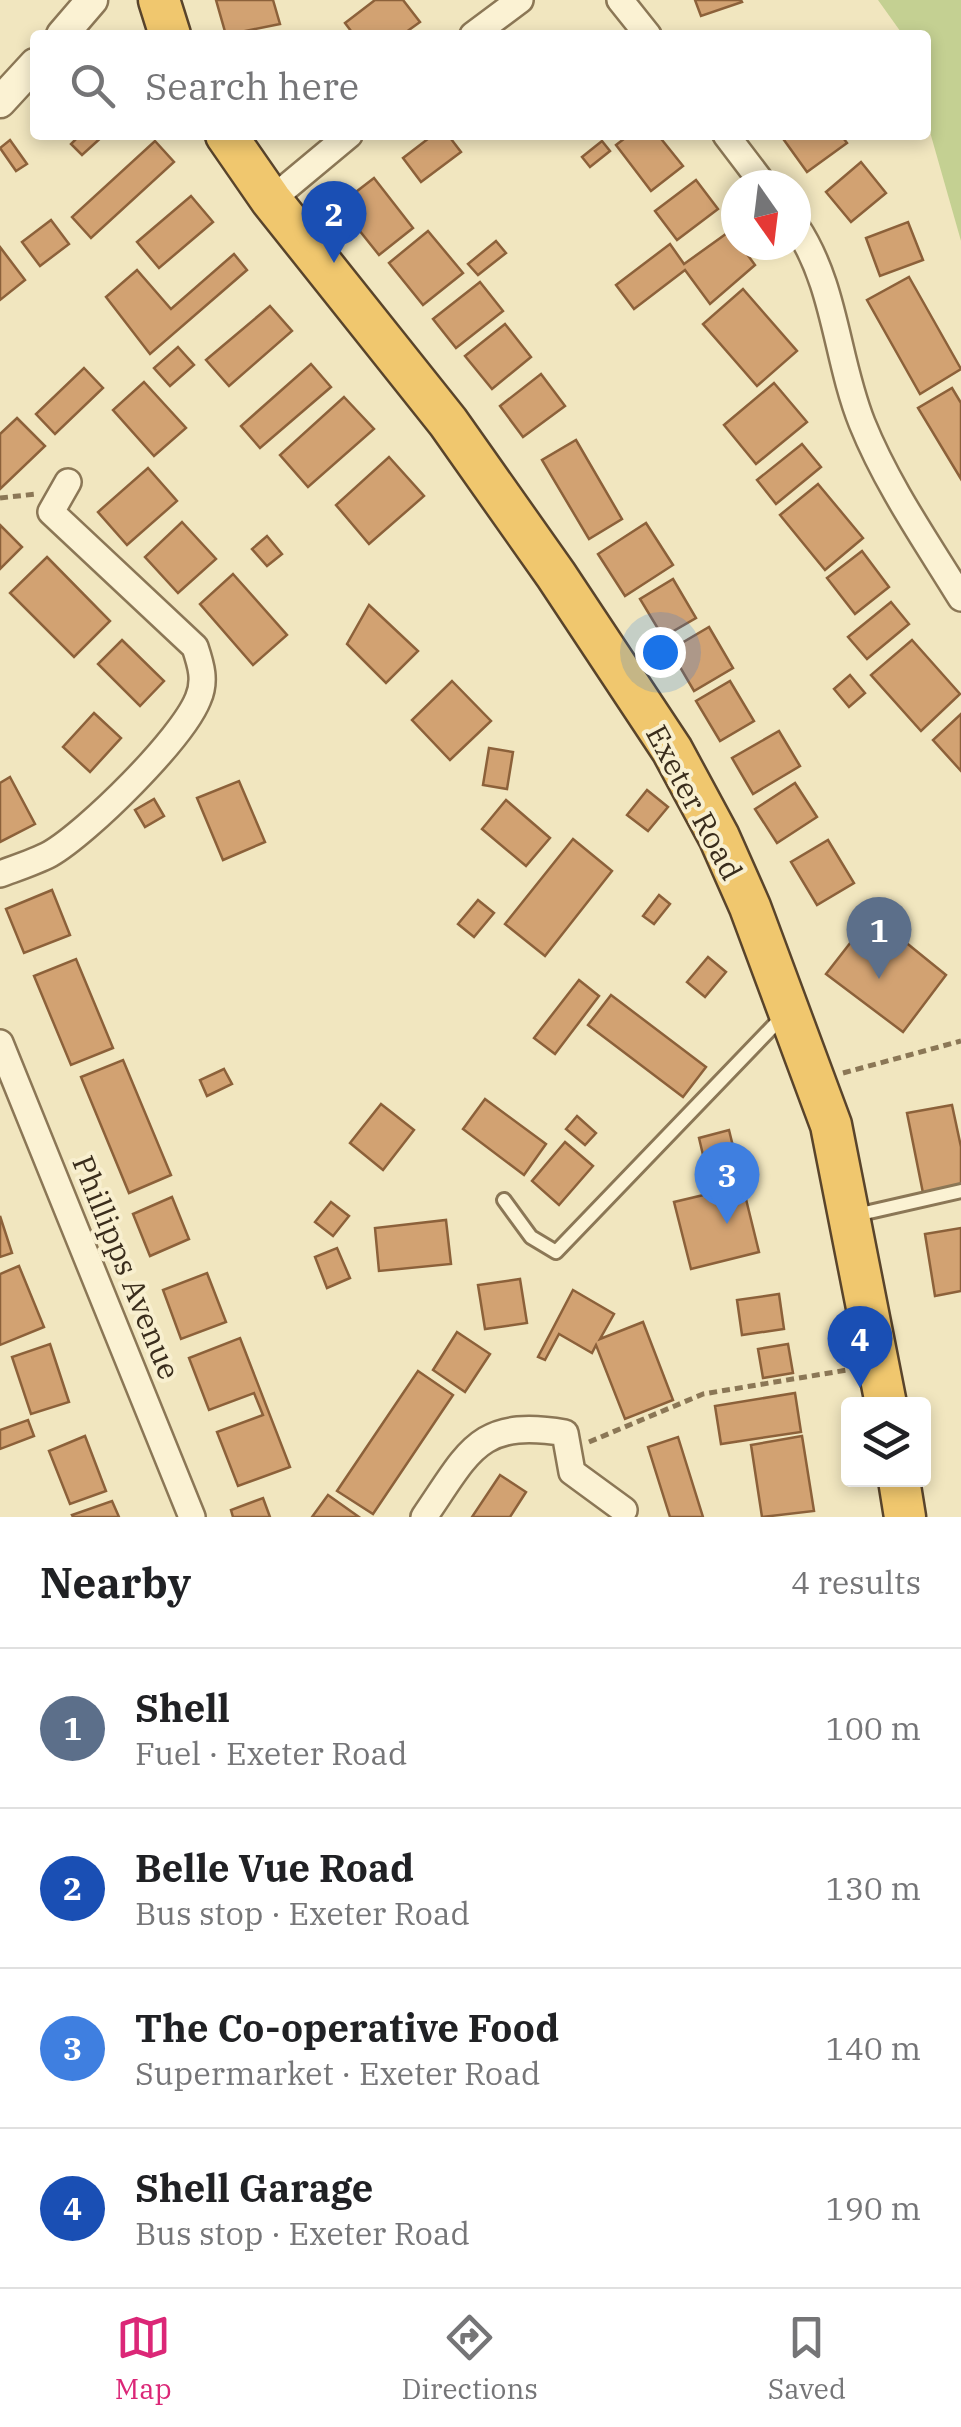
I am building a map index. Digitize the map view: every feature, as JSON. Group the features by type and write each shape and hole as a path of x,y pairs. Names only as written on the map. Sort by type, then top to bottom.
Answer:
{"highway":[{"path":"160,0 169,30"},
{"name":"Exeter Road","path":"229,140 271,200 448,422 672,750 719,837 816,1082 852,1216 885,1397"},
{"path":"900,1487 906,1517"}],"street":[{"path":"66,30 92,0"},
{"path":"480,30 520,0"},
{"path":"620,0 644,30"},
{"path":"0,102 30,69"},
{"path":"271,200 343,140"},
{"path":"730,140 753,170"},
{"path":"811,255 822,276 862,421 883,468 961,598"},
{"path":"0,874 49,854 77,835 187,722 200,696 203,668 195,647 51,512 68,482"},
{"name":"Phillipps Avenue","path":"0,1043 192,1517"},
{"path":"424,1517 474,1449 503,1430 565,1433 572,1472 624,1510"}],"lane":[{"path":"504,1200 531,1237 556,1252 788,1010"},
{"path":"852,1216 961,1191"}],"path":[{"path":"816,1082 961,1042"},
{"path":"568,1448 703,1394 879,1364"}],"green space":[{"path":"878,0 961,0 961,241 931,136 931,30 899,30"}],"building":[{"path":"216,0 273,0 280,24 225,30"},
{"path":"375,0 403,0 420,22 409,30 350,30 345,23"},
{"path":"695,0 741,0 742,2 701,16"},
{"path":"10,140 27,164 16,171 0,148"},
{"path":"75,140 98,140 82,155 71,144"},
{"path":"426,140 452,140 461,152 421,182 403,158"},
{"path":"622,140 662,140 683,166 651,191 616,145"},
{"path":"784,140 845,140 847,143 806,170"},
{"path":"155,141 174,162 91,238 72,217"},
{"path":"602,141 610,151 590,167 582,157"},
{"path":"861,162 886,193 851,222 826,192"},
{"path":"374,178 413,228 379,255 339,205"},
{"path":"696,180 718,209 677,240 655,211"},
{"path":"191,196 213,222 159,268 137,242"},
{"path":"51,220 69,244 40,266 22,242"},
{"path":"908,222 923,260 880,276 866,238"},
{"path":"428,231 463,273 423,305 389,263"},
{"path":"721,237 721,260 751,260 755,265 710,304 685,270 634,309 616,285 670,244 684,264"},
{"path":"496,241 506,253 478,275 468,264"},
{"path":"0,247 25,280 0,300"},
{"path":"234,254 247,270 150,354 106,297 137,270 171,309"},
{"path":"909,277 961,369 920,394 867,300"},
{"path":"480,282 503,311 456,348 433,319"},
{"path":"743,289 797,351 757,386 703,324"},
{"path":"270,306 292,331 229,386 206,360"},
{"path":"505,324 531,357 492,389 465,356"},
{"path":"178,347 194,365 170,386 154,368"},
{"path":"311,364 331,387 260,448 241,426"},
{"path":"84,368 103,388 55,434 36,414"},
{"path":"541,374 565,406 523,437 500,406"},
{"path":"144,382 186,428 154,456 113,410"},
{"path":"774,383 807,422 756,464 724,425"},
{"path":"952,388 961,403 961,479 918,408"},
{"path":"344,397 374,429 308,487 280,455"},
{"path":"17,418 45,446 0,489 0,434"},
{"path":"576,440 622,519 589,539 542,460"},
{"path":"802,444 821,467 776,504 757,480"},
{"path":"389,457 424,496 369,544 336,505"},
{"path":"148,468 177,501 127,545 98,512"},
{"path":"818,484 863,538 825,570 780,515"},
{"path":"182,522 216,559 178,593 145,557"},
{"path":"646,523 673,565 625,596 598,554"},
{"path":"0,525 22,547 0,569"},
{"path":"267,536 282,554 267,566 252,549"},
{"path":"862,551 889,587 855,614 827,578"},
{"path":"47,557 110,621 74,657 10,593"},
{"path":"233,574 287,635 253,665 200,604"},
{"path":"673,579 696,618 663,637 640,599"},
{"path":"891,602 909,624 867,659 848,637"},
{"path":"369,605 418,651 386,683 347,644"},
{"path":"709,627 733,668 694,691 670,650"},
{"path":"122,640 164,681 140,706 98,664"},
{"path":"912,640 960,694 921,731 871,675"},
{"path":"850,675 865,693 849,707 834,689"},
{"path":"452,681 491,721 450,760 412,720"},
{"path":"730,681 754,721 720,741 696,701"},
{"path":"94,713 121,738 90,772 63,747"},
{"path":"961,714 961,771 933,740"},
{"path":"779,731 800,766 753,794 732,758"},
{"path":"489,748 513,752 507,789 483,785"},
{"path":"10,777 35,824 0,842 0,783"},
{"path":"239,781 265,842 223,860 197,798"},
{"path":"795,783 817,817 777,843 755,809"},
{"path":"647,790 668,807 648,831 627,815"},
{"path":"154,799 164,816 145,827 135,810"},
{"path":"506,800 550,838 526,866 482,829"},
{"path":"573,839 612,871 545,956 505,924"},
{"path":"828,840 854,883 817,905 791,862"},
{"path":"52,890 70,935 24,953 6,909"},
{"path":"659,895 670,904 654,924 643,916"},
{"path":"478,900 494,913 474,937 458,924"},
{"path":"872,915 946,975 903,1032 826,974"},
{"path":"708,957 726,972 705,997 687,982"},
{"path":"76,959 113,1048 71,1065 34,976"},
{"path":"579,980 599,996 555,1054 534,1038"},
{"path":"611,995 706,1067 683,1097 588,1025"},
{"path":"123,1060 171,1175 129,1193 81,1077"},
{"path":"224,1069 232,1084 207,1096 200,1080"},
{"path":"485,1099 546,1144 524,1175 463,1129"},
{"path":"381,1104 414,1130 383,1170 350,1143"},
{"path":"952,1105 961,1147 961,1184 923,1193 907,1113"},
{"path":"577,1116 596,1133 585,1145 566,1129"},
{"path":"729,1130 759,1252 691,1269 674,1202 712,1193 699,1138"},
{"path":"565,1142 593,1166 559,1205 532,1181"},
{"path":"172,1197 189,1239 150,1256 133,1214"},
{"path":"331,1202 349,1216 333,1236 315,1222"},
{"path":"0,1216 12,1253 0,1257"},
{"path":"446,1220 451,1264 379,1271 375,1228"},
{"path":"961,1228 961,1291 935,1296 925,1234"},
{"path":"337,1248 350,1278 327,1288 315,1257"},
{"path":"19,1266 44,1327 0,1345 0,1274"},
{"path":"207,1273 226,1322 181,1339 163,1290"},
{"path":"520,1279 527,1323 485,1329 478,1285"},
{"path":"573,1290 614,1314 600,1339 643,1322 673,1400 625,1419 596,1345 592,1353 559,1334 545,1360 538,1357"},
{"path":"779,1294 784,1329 742,1335 737,1300"},
{"path":"457,1332 490,1354 465,1392 433,1370"},
{"path":"240,1338 290,1467 238,1486 217,1432 263,1415 254,1393 209,1410 189,1358"},
{"path":"50,1344 69,1402 31,1414 12,1357"},
{"path":"788,1344 793,1373 763,1378 758,1349"},
{"path":"418,1371 453,1395 373,1514 337,1491"},
{"path":"795,1393 801,1432 721,1444 715,1406"},
{"path":"28,1420 34,1436 0,1449 0,1430"},
{"path":"85,1436 106,1491 70,1504 49,1451"},
{"path":"802,1436 814,1511 762,1517 751,1445"},
{"path":"678,1437 703,1517 670,1517 648,1447"},
{"path":"500,1475 526,1492 510,1517 472,1517"},
{"path":"328,1495 359,1517 312,1517"},
{"path":"263,1498 270,1517 233,1517 231,1510"},
{"path":"112,1501 119,1517 72,1515"}],"place":[{"name":"Belle Vue Road","path":"334,263"},
{"name":"Shell","path":"879,979"},
{"name":"The Co-operative Food","path":"727,1224"},
{"name":"Shell Garage","path":"860,1388"}]}
